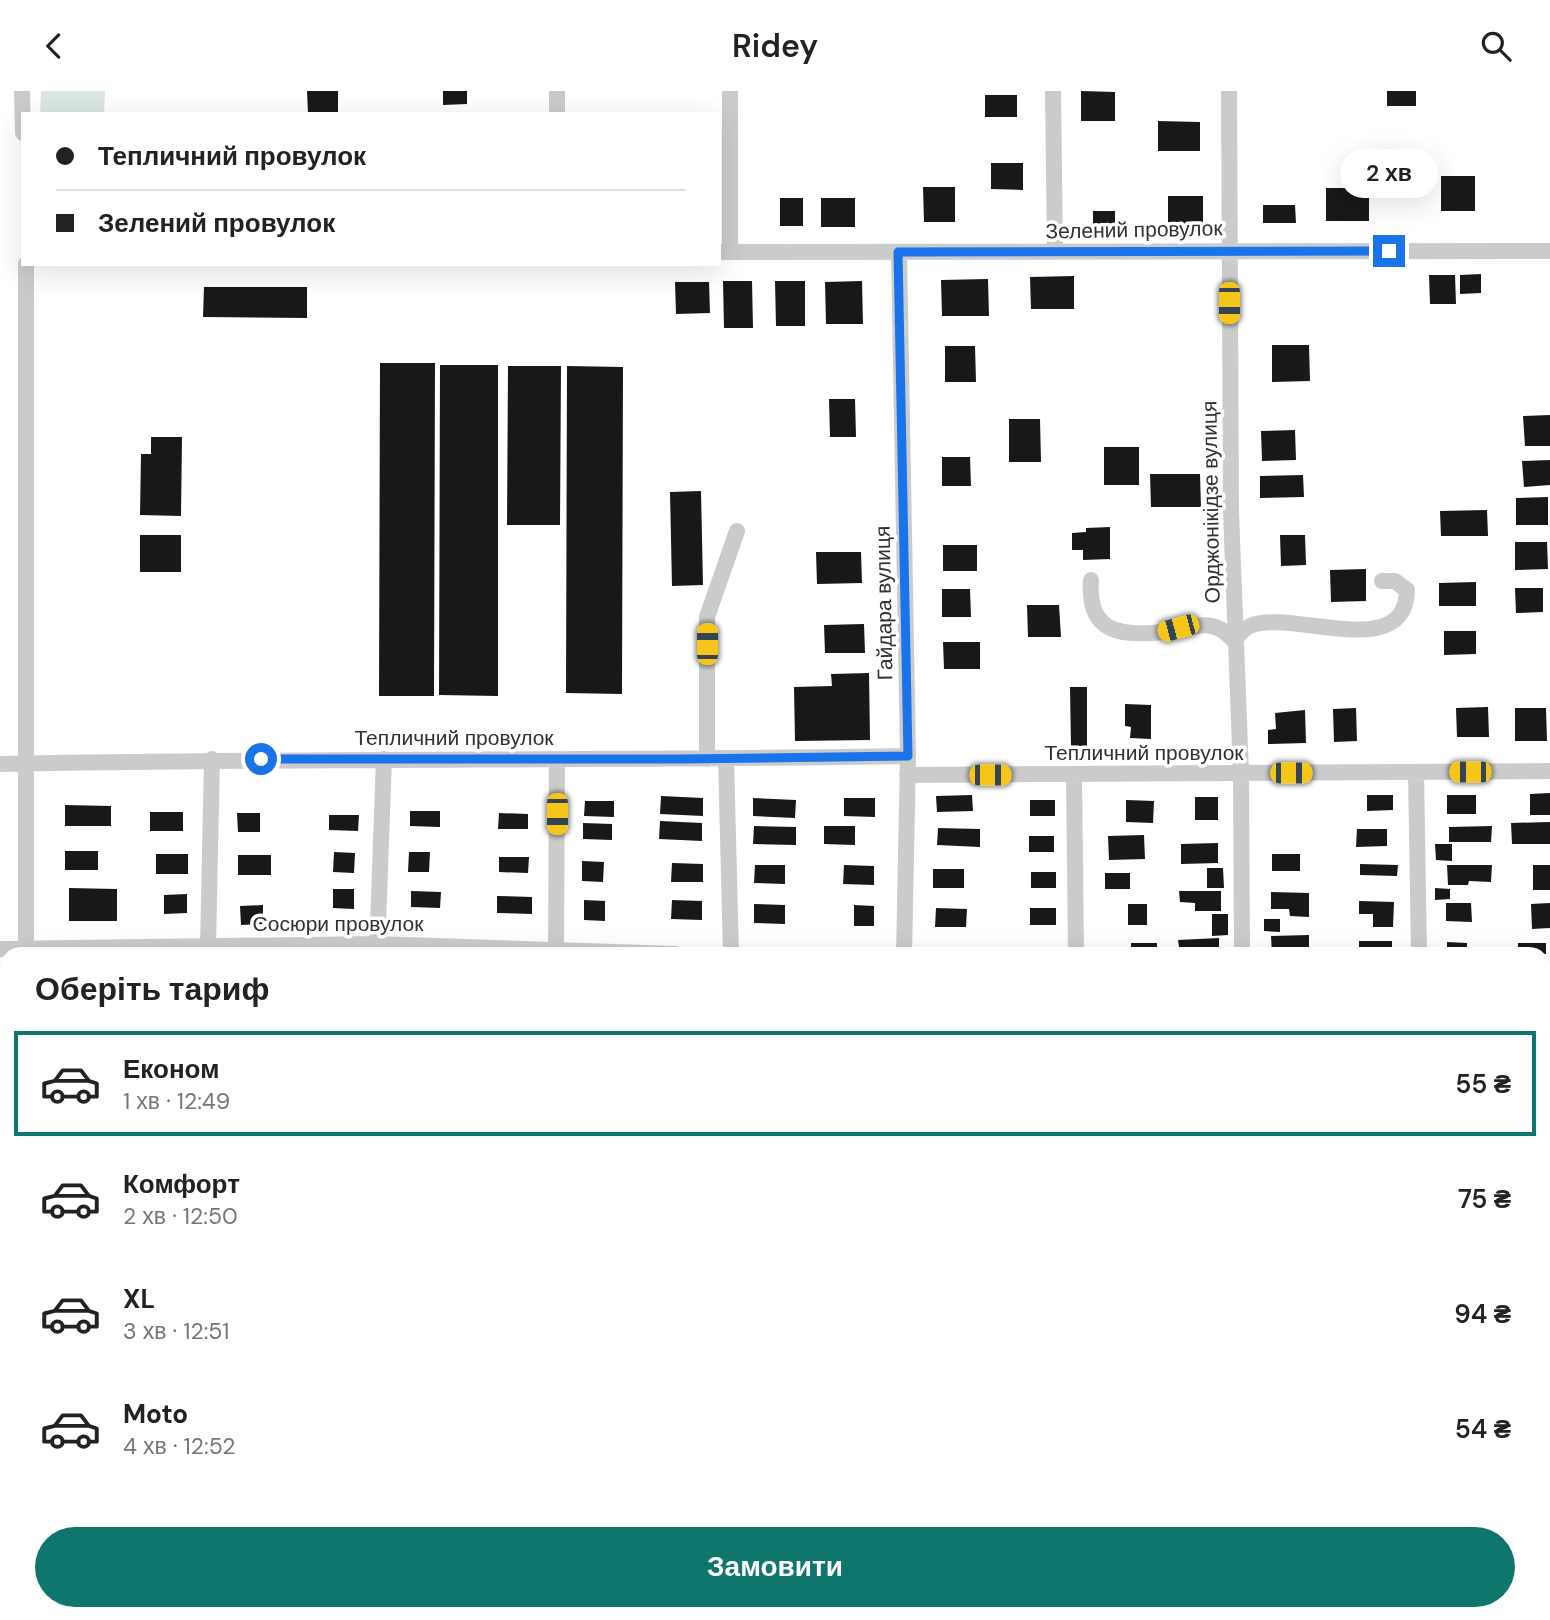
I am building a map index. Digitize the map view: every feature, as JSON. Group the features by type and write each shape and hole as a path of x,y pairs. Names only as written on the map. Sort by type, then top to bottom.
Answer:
{"street":[{"path":"22,91 22,112"},
{"path":"556,112 557,91"},
{"path":"725,252 730,91"},
{"path":"1053,91 1055,252"},
{"name":"Орджонікідзе вулиця","path":"1229,91 1231,512 1241,773 1242,947"},
{"name":"Зелений провулок","path":"725,252 1550,251"},
{"name":"Гайдара вулиця","path":"898,252 908,756 904,947"},
{"path":"26,266 26,947"},
{"path":"707,759 707,617 737,531"},
{"path":"1091,580 1090,599 1093,612 1115,631 1165,632 1192,625 1210,626 1224,630 1234,641 1253,625 1270,623 1359,630 1388,625 1401,613 1411,586 1395,581 1382,581"},
{"name":"Тепличний провулок","path":"0,764 212,759 557,760 908,756"},
{"path":"208,945 212,759"},
{"path":"377,947 384,759"},
{"path":"726,759 731,947"},
{"path":"556,947 557,760"},
{"name":"Тепличний провулок","path":"907,775 1550,771"},
{"path":"1416,772 1419,947"},
{"path":"1074,774 1076,947"},
{"name":"Сосюри провулок","path":"156,947 292,947"}],"shaded area":[{"path":"41,91 105,91 104,112 40,112"}],"building":[{"path":"307,91 338,91 338,112 308,112"},
{"path":"443,91 467,91 467,104 443,105"},
{"path":"1081,91 1115,92 1115,121 1081,121"},
{"path":"1387,91 1416,91 1416,106 1387,106"},
{"path":"985,95 1017,95 1017,117 985,117"},
{"path":"1158,121 1200,122 1200,151 1158,151"},
{"path":"991,163 1023,163 1023,190 991,189"},
{"path":"1441,176 1475,176 1475,211 1441,211"},
{"path":"923,187 955,187 955,222 924,222"},
{"path":"1326,188 1369,188 1369,221 1326,221"},
{"path":"1168,196 1203,196 1203,225 1168,225"},
{"path":"780,198 803,198 803,226 780,226"},
{"path":"821,198 855,198 855,227 821,227"},
{"path":"1263,205 1295,205 1296,223 1263,223"},
{"path":"1093,211 1115,211 1115,228 1093,228"},
{"path":"1481,274 1481,293 1460,294 1460,275"},
{"path":"1429,275 1455,275 1456,304 1430,304"},
{"path":"1074,276 1074,309 1031,309 1030,277"},
{"path":"988,279 989,316 942,316 941,280"},
{"path":"723,281 752,281 753,328 724,328"},
{"path":"775,281 805,281 805,326 776,326"},
{"path":"862,281 863,324 826,324 825,282"},
{"path":"675,282 709,282 710,313 676,314"},
{"path":"204,287 307,287 307,318 203,317"},
{"path":"1272,345 1309,345 1310,381 1272,382"},
{"path":"945,346 975,346 976,382 945,382"},
{"path":"380,363 435,363 434,696 379,696"},
{"path":"440,365 498,365 498,696 439,695"},
{"path":"508,366 561,366 560,525 507,525"},
{"path":"567,366 623,367 622,694 566,693"},
{"path":"829,399 855,399 856,437 830,437"},
{"path":"1550,415 1550,446 1525,446 1523,416"},
{"path":"1009,419 1040,419 1041,462 1009,462"},
{"path":"1295,430 1296,460 1262,461 1261,431"},
{"path":"151,437 182,437 181,516 140,515 141,454 151,454"},
{"path":"1104,447 1139,447 1139,485 1104,485"},
{"path":"942,457 970,457 971,486 942,486"},
{"path":"1550,460 1550,485 1524,487 1522,461"},
{"path":"1150,474 1200,474 1201,507 1151,507"},
{"path":"1303,475 1304,497 1260,498 1260,476"},
{"path":"701,491 703,585 672,586 670,492"},
{"path":"1548,497 1548,525 1516,525 1516,498"},
{"path":"1487,510 1488,536 1441,536 1440,511"},
{"path":"1110,527 1110,559 1083,560 1083,550 1072,550 1072,533 1086,532 1086,528"},
{"path":"140,535 181,535 181,572 140,572"},
{"path":"1280,535 1305,535 1306,565 1281,566"},
{"path":"1515,542 1547,542 1548,569 1515,570"},
{"path":"943,545 977,545 977,571 943,571"},
{"path":"816,552 861,552 862,583 817,584"},
{"path":"1366,569 1366,601 1331,602 1330,570"},
{"path":"1476,582 1476,606 1439,606 1439,583"},
{"path":"1515,588 1543,588 1543,612 1516,613"},
{"path":"942,589 970,589 971,617 942,617"},
{"path":"1027,605 1059,605 1061,637 1028,637"},
{"path":"864,624 865,653 825,653 824,625"},
{"path":"1444,631 1476,631 1476,654 1444,655"},
{"path":"943,642 980,642 980,669 944,669"},
{"path":"869,673 870,740 795,741 794,687 832,686 831,674"},
{"path":"1070,687 1087,687 1087,746 1071,746"},
{"path":"1125,704 1151,705 1151,739 1130,738 1131,727 1125,726"},
{"path":"1488,707 1489,737 1457,737 1456,708"},
{"path":"1356,708 1357,741 1334,742 1333,709"},
{"path":"1515,708 1546,708 1547,741 1515,741"},
{"path":"1305,710 1306,743 1268,744 1268,730 1276,729 1275,713"},
{"path":"1550,793 1550,815 1530,815 1530,794"},
{"path":"972,795 973,811 937,812 936,796"},
{"path":"1367,795 1393,795 1393,810 1367,811"},
{"path":"1447,795 1476,795 1476,814 1447,814"},
{"path":"661,796 703,798 703,816 660,814"},
{"path":"1195,797 1218,797 1218,820 1195,820"},
{"path":"753,798 796,800 795,818 753,816"},
{"path":"844,798 875,798 875,817 844,816"},
{"path":"1030,800 1055,800 1055,816 1030,816"},
{"path":"1126,800 1154,801 1153,823 1126,822"},
{"path":"585,801 614,801 614,817 584,816"},
{"path":"65,805 111,806 111,826 65,826"},
{"path":"410,811 440,811 440,827 410,826"},
{"path":"150,812 183,812 183,831 150,831"},
{"path":"237,813 260,813 260,832 238,832"},
{"path":"499,813 528,814 528,829 498,829"},
{"path":"329,815 359,815 358,831 329,830"},
{"path":"660,821 702,823 702,841 659,839"},
{"path":"1550,822 1550,844 1512,844 1511,823"},
{"path":"583,823 612,824 612,840 583,839"},
{"path":"754,826 796,827 796,845 753,844"},
{"path":"824,826 855,826 855,845 824,844"},
{"path":"1492,826 1491,842 1449,842 1449,827"},
{"path":"938,828 980,829 980,847 937,845"},
{"path":"1357,829 1387,829 1387,846 1356,847"},
{"path":"1144,835 1145,859 1109,860 1108,836"},
{"path":"1029,836 1054,836 1054,852 1029,852"},
{"path":"1218,843 1218,863 1181,864 1181,844"},
{"path":"1435,844 1452,844 1452,861 1436,860"},
{"path":"65,851 98,851 98,870 65,870"},
{"path":"334,852 355,853 354,873 333,872"},
{"path":"409,852 430,852 429,872 408,872"},
{"path":"156,854 188,854 188,874 156,874"},
{"path":"1272,854 1300,854 1300,871 1272,871"},
{"path":"238,855 271,855 271,875 238,875"},
{"path":"499,857 529,857 528,873 499,872"},
{"path":"582,861 604,862 603,882 582,881"},
{"path":"672,863 703,864 703,882 671,882"},
{"path":"1360,864 1398,865 1397,876 1360,875"},
{"path":"755,865 785,865 785,884 754,883"},
{"path":"844,865 874,866 874,885 843,884"},
{"path":"1447,865 1492,865 1491,882 1469,881 1468,885 1448,885"},
{"path":"1533,865 1550,865 1550,890 1533,890"},
{"path":"1207,868 1223,868 1224,888 1207,888"},
{"path":"933,869 964,869 964,888 933,888"},
{"path":"1031,872 1056,872 1056,888 1031,888"},
{"path":"1105,873 1130,873 1130,889 1105,889"},
{"path":"69,888 117,889 117,921 69,921"},
{"path":"1435,888 1450,889 1450,899 1435,900"},
{"path":"333,889 354,889 354,909 333,908"},
{"path":"411,891 441,892 440,908 411,907"},
{"path":"1179,891 1221,891 1221,911 1195,911 1195,903 1180,902"},
{"path":"1271,892 1309,893 1309,917 1290,916 1289,909 1271,909"},
{"path":"187,894 187,913 164,914 164,895"},
{"path":"497,896 532,897 532,914 497,913"},
{"path":"584,900 605,901 605,921 584,920"},
{"path":"672,900 702,901 702,920 671,919"},
{"path":"1359,901 1394,902 1393,927 1373,927 1373,914 1359,914"},
{"path":"1446,903 1471,903 1472,922 1446,921"},
{"path":"1550,903 1550,928 1532,929 1531,904"},
{"path":"754,904 785,905 785,924 754,923"},
{"path":"1128,904 1147,904 1147,925 1128,925"},
{"path":"263,905 263,924 241,925 240,906"},
{"path":"854,905 874,906 874,926 854,926"},
{"path":"936,908 967,909 966,927 935,927"},
{"path":"1030,908 1056,908 1056,925 1030,925"},
{"path":"1212,914 1228,914 1228,935 1212,936"},
{"path":"1264,919 1280,919 1280,932 1264,931"},
{"path":"1309,935 1309,947 1272,947 1271,936"},
{"path":"1219,938 1219,947 1179,947 1178,940"},
{"path":"1359,941 1392,941 1392,947 1359,947"},
{"path":"1447,942 1467,943 1467,947 1447,947"},
{"path":"1131,943 1157,943 1157,947 1131,947"},
{"path":"1518,943 1546,943 1546,947 1518,947"}],"route":[{"path":"261,759 557,760 908,756 898,252 1389,251"}]}
